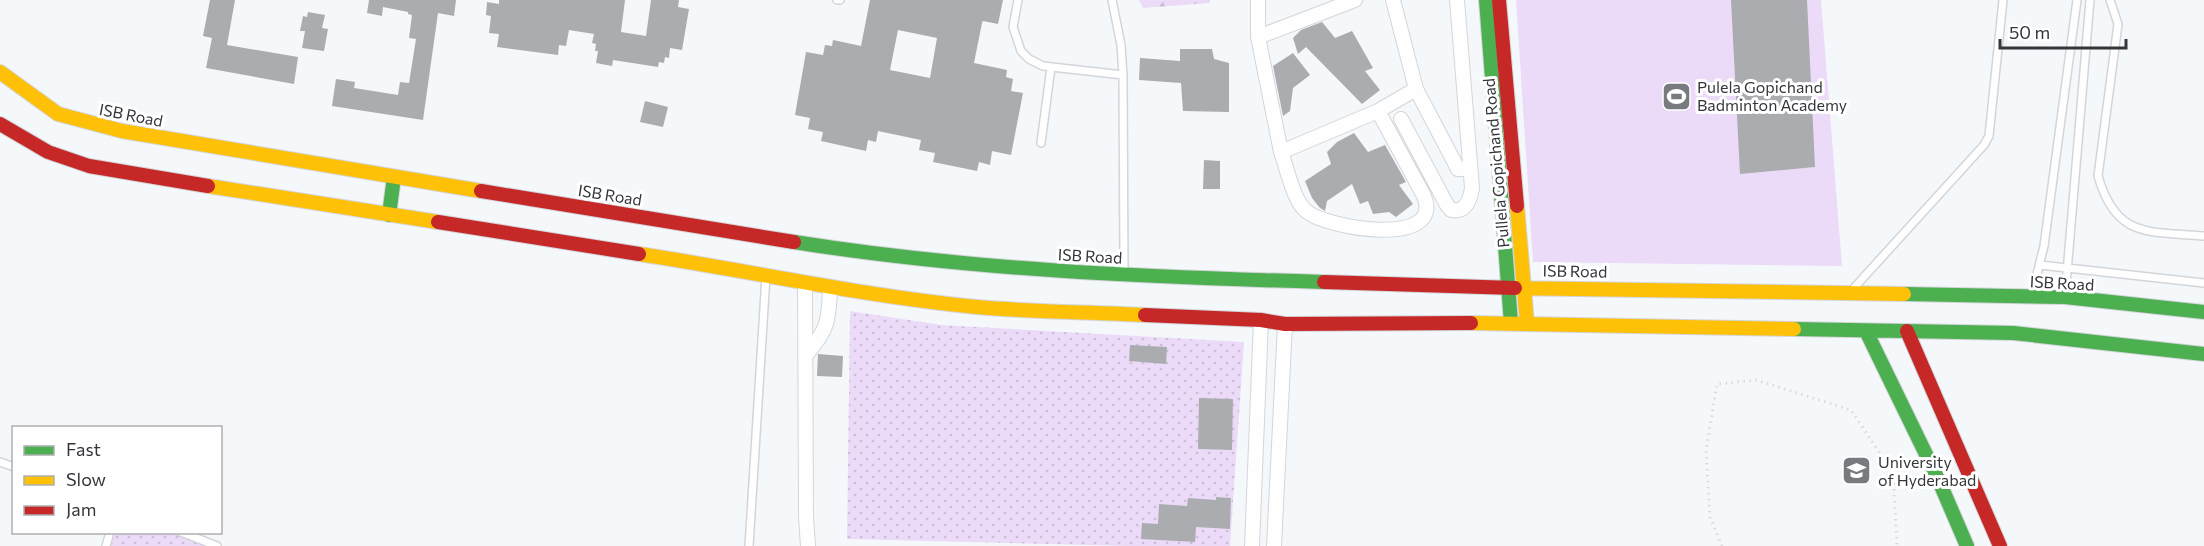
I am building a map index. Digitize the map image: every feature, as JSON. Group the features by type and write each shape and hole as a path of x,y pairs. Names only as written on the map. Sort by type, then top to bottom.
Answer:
{"main road":[{"name":"Pullela Gopichand Road","path":"1486,0 1511,323"},
{"name":"Pullela Gopichand Road","path":"1499,0 1527,323"},
{"name":"ISB Road","path":"0,72 58,114 92,124 394,177 907,258 1010,268 1279,281 2065,297 2204,312"},
{"path":"0,124 48,152 89,166 558,240 830,287 976,307 1261,320 1285,324 1527,323 2054,334 2204,354"},
{"path":"389,215 394,177"},
{"path":"1866,331 1940,481 1967,546"},
{"path":"1907,331 2000,546"}],"street":[{"path":"1258,0 1258,37 1281,152 1294,190 1304,210 1314,216 1354,227 1376,230 1408,227 1419,222 1427,213 1429,207 1378,111"},
{"path":"1258,37 1355,0"},
{"path":"1393,0 1416,89 1458,170 1470,169"},
{"path":"1401,119 1450,210 1456,211 1464,208 1469,201 1472,188 1457,0"},
{"path":"1281,152 1378,111 1416,89"},
{"path":"805,283 808,546"},
{"path":"805,356 824,333 829,315 830,287"},
{"path":"1252,546 1261,320"},
{"path":"1274,546 1285,324"}],"lane":[{"path":"1018,0 1013,27 1021,51 1029,59 1043,66 1123,75"},
{"path":"1112,0 1121,45 1123,75 1124,274"},
{"path":"1849,293 1984,145 1989,136 2003,0"},
{"path":"2031,298 2040,265 2077,0"},
{"path":"2065,297 2090,0"},
{"path":"2110,0 2118,24 2098,176 2103,195 2111,209 2122,221 2144,231 2204,236"},
{"path":"1041,143 1051,67"},
{"path":"2040,265 2204,283"},
{"path":"749,546 766,276"},
{"path":"186,534 217,546"}],"path":[{"path":"1722,546 1710,518 1706,450 1717,384 1756,380 1851,410 1893,473 1897,546"}],"green space":[{"path":"1139,0 1210,0 1210,3 1143,8"},
{"name":"Pulela Gopichand Badminton Academy","path":"1516,0 1821,0 1842,266 1533,262"},
{"path":"850,311 941,325 1244,342 1230,546 1131,546 847,539"},
{"path":"109,534 184,534 217,546 106,546"}],"building":[{"path":"210,0 235,0 227,45 298,57 294,84 206,68 212,38 203,36"},
{"path":"369,0 456,0 454,16 438,13 423,120 332,106 336,79 355,82 354,88 398,95 400,82 409,83 416,39 409,38 412,15 408,12 383,7 382,16 367,13"},
{"path":"499,0 625,0 621,32 646,36 651,0 679,0 678,7 689,9 682,50 670,48 669,58 665,57 664,63 659,62 658,67 613,60 612,66 596,63 598,51 595,51 596,44 592,43 594,34 569,30 566,46 559,45 558,55 497,47 499,34 489,33 491,16 486,15 487,2 499,4"},
{"path":"870,0 1003,0 998,24 983,21 982,23 974,63 1007,70 1006,77 1013,79 1011,91 1023,93 1011,155 992,151 990,165 979,162 977,171 933,162 935,153 919,150 921,140 878,131 876,142 868,140 866,151 821,141 823,132 808,129 810,118 795,115 806,52 823,55 825,45 832,46 833,40 861,46","holes":["898,30 937,38 930,78 890,70"]},
{"path":"1731,0 1807,0 1815,167 1740,174"},
{"path":"308,12 325,15 322,28 328,29 324,51 302,48 305,31 300,31 303,16 307,17"},
{"path":"1322,22 1335,38 1352,31 1373,68 1365,71 1380,90 1362,104 1306,47 1298,54 1293,38 1301,30"},
{"path":"1180,49 1212,49 1214,59 1229,63 1229,112 1183,111 1181,83 1139,80 1140,58 1180,61"},
{"path":"1293,53 1310,75 1293,88 1290,111 1283,116 1273,66"},
{"path":"645,101 668,107 663,127 640,122"},
{"path":"1354,133 1368,152 1385,145 1406,182 1399,185 1413,204 1396,217 1389,212 1373,214 1368,201 1360,204 1352,184 1327,201 1325,211 1312,198 1305,181 1331,164 1327,152 1337,142"},
{"path":"1204,160 1220,161 1220,189 1203,189"},
{"path":"1130,345 1167,347 1166,364 1129,361"},
{"path":"818,354 843,356 842,377 817,376"},
{"path":"1199,398 1233,399 1232,450 1198,449"},
{"path":"1216,497 1231,498 1230,529 1196,527 1195,542 1141,539 1142,523 1158,524 1159,504 1187,506 1188,498 1216,500"}],"traffic: fast":[{"path":"1486,0 1511,323"},
{"path":"389,215 394,177"},
{"path":"794,242 860,252 1058,271 1324,282"},
{"path":"1904,294 2065,297 2204,312"},
{"path":"1794,329 2013,333 2204,354"},
{"path":"1866,331 1939,481 1967,546"}],"traffic: slow":[{"path":"0,72 58,114 122,131 481,191"},
{"path":"208,186 438,222"},
{"path":"1517,206 1527,323"},
{"path":"639,254 849,290 934,302 1019,310 1145,315"},
{"path":"1515,288 1904,294"},
{"path":"1471,323 1794,329"}],"traffic: jam":[{"path":"1499,0 1517,206"},
{"path":"0,124 48,152 89,166 208,186"},
{"path":"481,191 794,242"},
{"path":"438,222 639,254"},
{"path":"1324,282 1515,288"},
{"path":"1145,315 1261,320 1285,324 1471,323"},
{"path":"1907,331 2000,546"}],"place":[{"name":"Pulela Gopichand Badminton Academy","path":"1676,96"},
{"name":"University of Hyderabad","path":"1857,471"}]}
